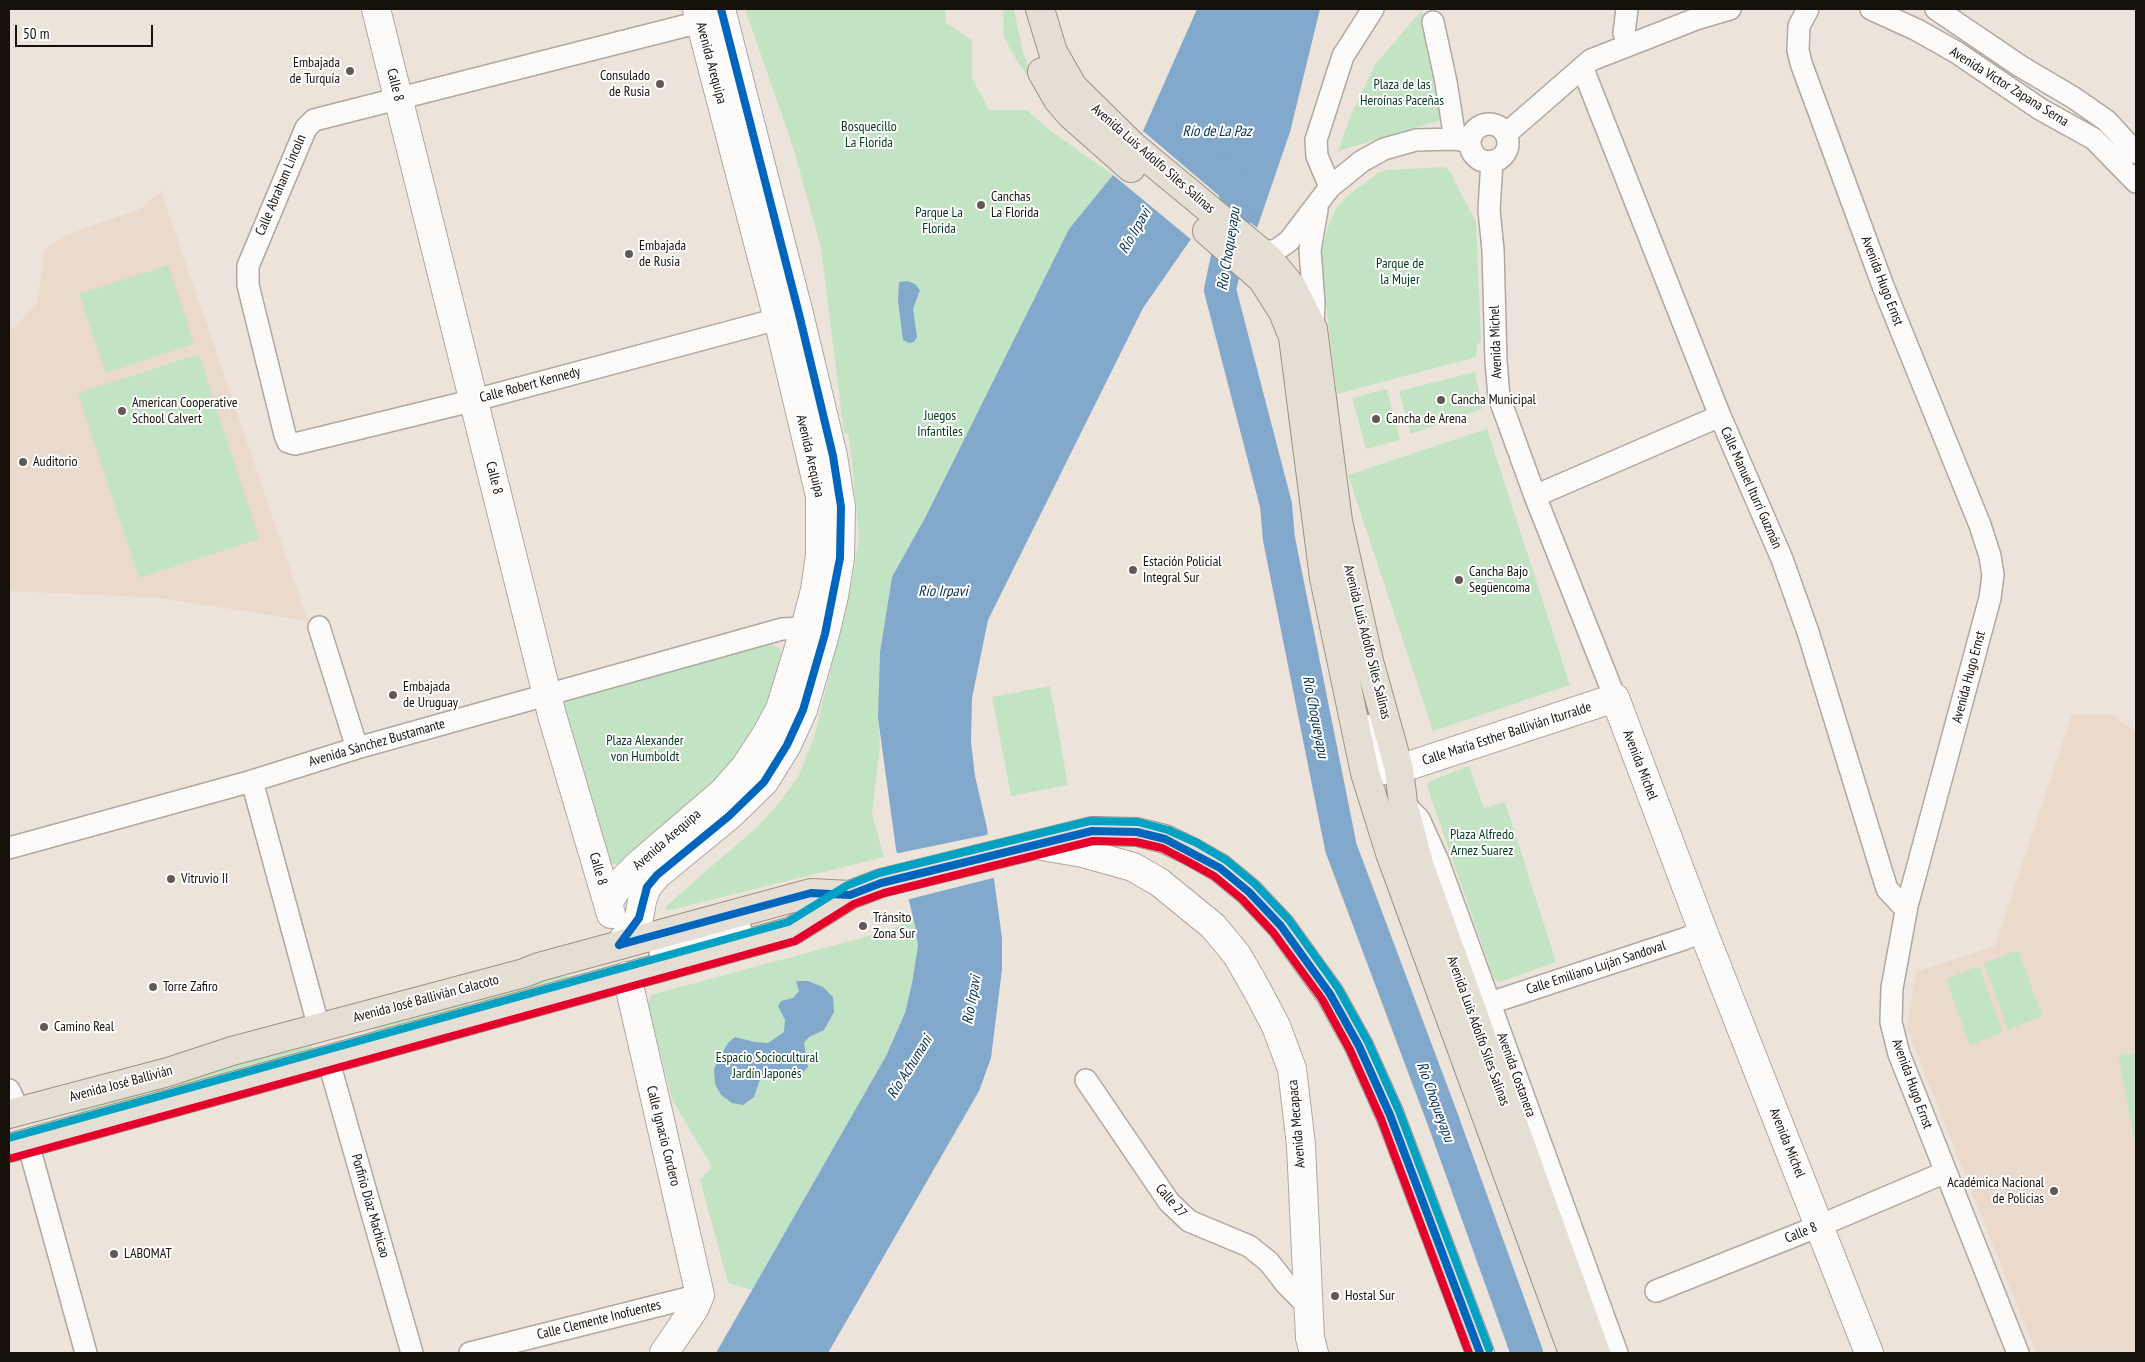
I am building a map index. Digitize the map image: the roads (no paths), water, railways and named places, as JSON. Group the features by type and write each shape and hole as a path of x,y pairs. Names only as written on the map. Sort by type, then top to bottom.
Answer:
{"main road":[{"name":"Calle 8","path":"376,9 552,715 619,945"},
{"name":"Avenida Luis Adolfo Siles Salinas","path":"1024,9 1040,68 1058,100 1071,115 1128,153 1292,287 1313,329 1338,521 1369,661 1399,769 1403,803 1420,867 1473,1020 1596,1353"},
{"name":"Avenida Luis Adolfo Siles Salinas","path":"1040,9 1053,52 1072,87 1128,153"},
{"name":"Avenida Arequipa","path":"619,945 639,918 647,887 657,875 729,816 764,782 787,745 802,710 815,631 815,590 820,555 820,496 789,317 710,14"},
{"name":"Avenida Luis Adolfo Siles Salinas","path":"1263,263 1293,337 1315,522 1324,578 1365,773 1393,861 1573,1353"},
{"path":"1321,550 1332,576 1377,764 1384,770 1399,769"},
{"name":"Avenida Arequipa","path":"608,903 622,881 660,845 722,793 745,767 780,709 815,631"},
{"name":"Calle María Esther Ballivián Iturralde","path":"1399,769 1615,698"},
{"name":"Avenida Michel","path":"1615,698 1703,931 1869,1353"},
{"path":"12,1105 18,1145 792,931 850,895 881,883 1092,831 1137,832 1165,839 1192,852 1220,868 1249,892 1281,926 1330,994 1359,1046 1390,1115 1480,1353"},
{"path":"1133,867 1126,856 1124,846 1129,837 1137,832"},
{"name":"Avenida Mecapaca","path":"1036,844 1083,853 1133,867 1159,882 1213,926 1238,955 1276,1026 1292,1069 1298,1108 1310,1338 1314,1353"},
{"name":"Avenida José Ballivián Calacoto","path":"232,1051 524,973 811,893 850,895"},
{"path":"619,945 627,976"},
{"name":"Calle Ignacio Cordero","path":"627,976 700,1295"},
{"path":"319,1028 328,1059"},
{"name":"Avenida José Ballivián","path":"12,1105 168,1072 232,1051"},
{"path":"664,1353 694,1308 700,1295"}],"street":[{"path":"1330,187 1317,156 1316,140 1343,56 1373,9"},
{"path":"1506,134 1583,69 1626,25 1696,19 1730,9"},
{"name":"Avenida Hugo Ernst","path":"1808,9 1799,26 1798,50 1801,63 1883,286 1980,525 1990,556 1993,574 1990,598 1907,906 1892,988 1891,1022 1899,1054 2018,1353"},
{"name":"Avenida Víctor Zapana Serna","path":"1871,9 1917,30 1956,52 2040,109 2094,139 2136,182"},
{"name":"Avenida Víctor Zapana Serna","path":"1936,9 2020,66 2074,98 2107,121 2136,153"},
{"name":"Calle Abraham Lincoln","path":"285,435 248,285 250,258 306,128 314,120 710,14"},
{"path":"1263,263 1289,241 1330,187 1362,161 1384,150 1416,140 1463,141 1485,124 1497,125 1506,134 1508,146 1503,156 1492,161 1479,159 1463,141 1446,82 1434,22"},
{"name":"Calle Manuel Iturri Guzmán","path":"1583,69 1720,416 1782,559 1808,632 1887,889 1901,904 1907,906"},
{"path":"2094,139 2107,121"},
{"name":"Avenida Michel","path":"1492,161 1489,210 1493,250 1496,361 1499,397 1535,496 1615,698"},
{"path":"1313,329 1314,303 1310,250 1318,205"},
{"name":"Calle Robert Kennedy","path":"285,435 288,442 295,444 475,400 789,317"},
{"path":"1535,496 1720,416"},
{"path":"319,627 357,748"},
{"name":"Avenida Sánchez Bustamante","path":"9,848 782,629 815,631"},
{"path":"252,780 319,1028"},
{"name":"Avenida Costanera","path":"1403,803 1419,820 1438,861 1617,1353"},
{"name":"Calle Emiliano Luján Sandoval","path":"1490,1003 1703,931"},
{"name":"Porfirio Díaz Machicao","path":"328,1059 412,1353"},
{"name":"Calle 27","path":"1086,1080 1169,1202 1189,1221 1216,1234 1249,1246 1269,1262 1286,1284 1308,1306"},
{"path":"18,1145 86,1353"},
{"name":"Calle 8","path":"1656,1292 1946,1172"},
{"name":"Calle Clemente Inofuentes","path":"470,1353 700,1295"}],"water":[{"path":"1197,9 1320,9 1290,132 1257,228 1226,202 1191,239 1143,308 988,620 972,698 971,742 975,776 987,828 1002,938 1002,969 991,1058 979,1091 828,1353 716,1353 886,1056 905,1013 912,983 918,946 915,925 896,849 878,718 880,652 892,577 926,516 1069,229 1113,175 1143,131"},
{"path":"907,281 915,284 920,290 913,309 917,337 914,342 909,343 903,340 898,301 899,282"},
{"path":"796,981 808,981 823,987 833,997 834,1012 824,1030 809,1037 804,1043 808,1067 801,1075 787,1078 770,1072 765,1074 759,1082 754,1097 743,1105 732,1103 721,1095 715,1084 714,1069 718,1060 728,1043 735,1037 768,1043 784,1032 785,1020 778,1006 781,1001 793,998 799,991"}],"waterway":[{"name":"Río Choqueyapu","path":"1228,168 1238,205 1220,290 1276,505 1279,539 1341,848 1443,1120 1527,1353"}],"place":[{"name":"Embajada de Turquía","path":"350,71"},
{"name":"Consulado de Rusia","path":"660,84"},
{"name":"Canchas La Florida","path":"981,205"},
{"name":"Embajada de Rusia","path":"629,254"},
{"name":"Cancha Municipal","path":"1441,400"},
{"name":"American Cooperative School Calvert","path":"122,411"},
{"name":"Cancha de Arena","path":"1376,419"},
{"name":"Auditorio","path":"23,462"},
{"name":"Estación Policial Integral Sur","path":"1133,570"},
{"name":"Cancha Bajo Següencoma","path":"1459,580"},
{"name":"Embajada de Uruguay","path":"393,695"},
{"name":"Vitruvio II","path":"171,879"},
{"name":"Tránsito Zona Sur","path":"863,926"},
{"name":"Torre Zafiro","path":"153,987"},
{"name":"Camino Real","path":"44,1027"},
{"name":"Académica Nacional de Policias","path":"2054,1191"},
{"name":"LABOMAT","path":"114,1254"},
{"name":"Hostal Sur","path":"1335,1296"}],"park label":[{"name":"Plaza de las Heroínas Paceñas","path":"1402,94"},
{"name":"Bosquecillo La Florida","path":"869,136"},
{"name":"Parque La Florida","path":"939,222"},
{"name":"Parque de la Mujer","path":"1400,272"},
{"name":"Juegos Infantiles","path":"940,424"},
{"name":"Plaza Alexander von Humboldt","path":"645,750"},
{"name":"Plaza Alfredo Arnez Suarez","path":"1482,844"},
{"name":"Espacio Sociocultural Jardín Japonés","path":"767,1066"}],"water label":[{"name":"Río de La Paz","path":"1217,132"},
{"name":"Río Irpavi","path":"1135,231"},
{"name":"Río Irpavi","path":"943,592"},
{"name":"Río Irpavi","path":"972,1000"},
{"name":"Río Achumani","path":"910,1067"}]}
